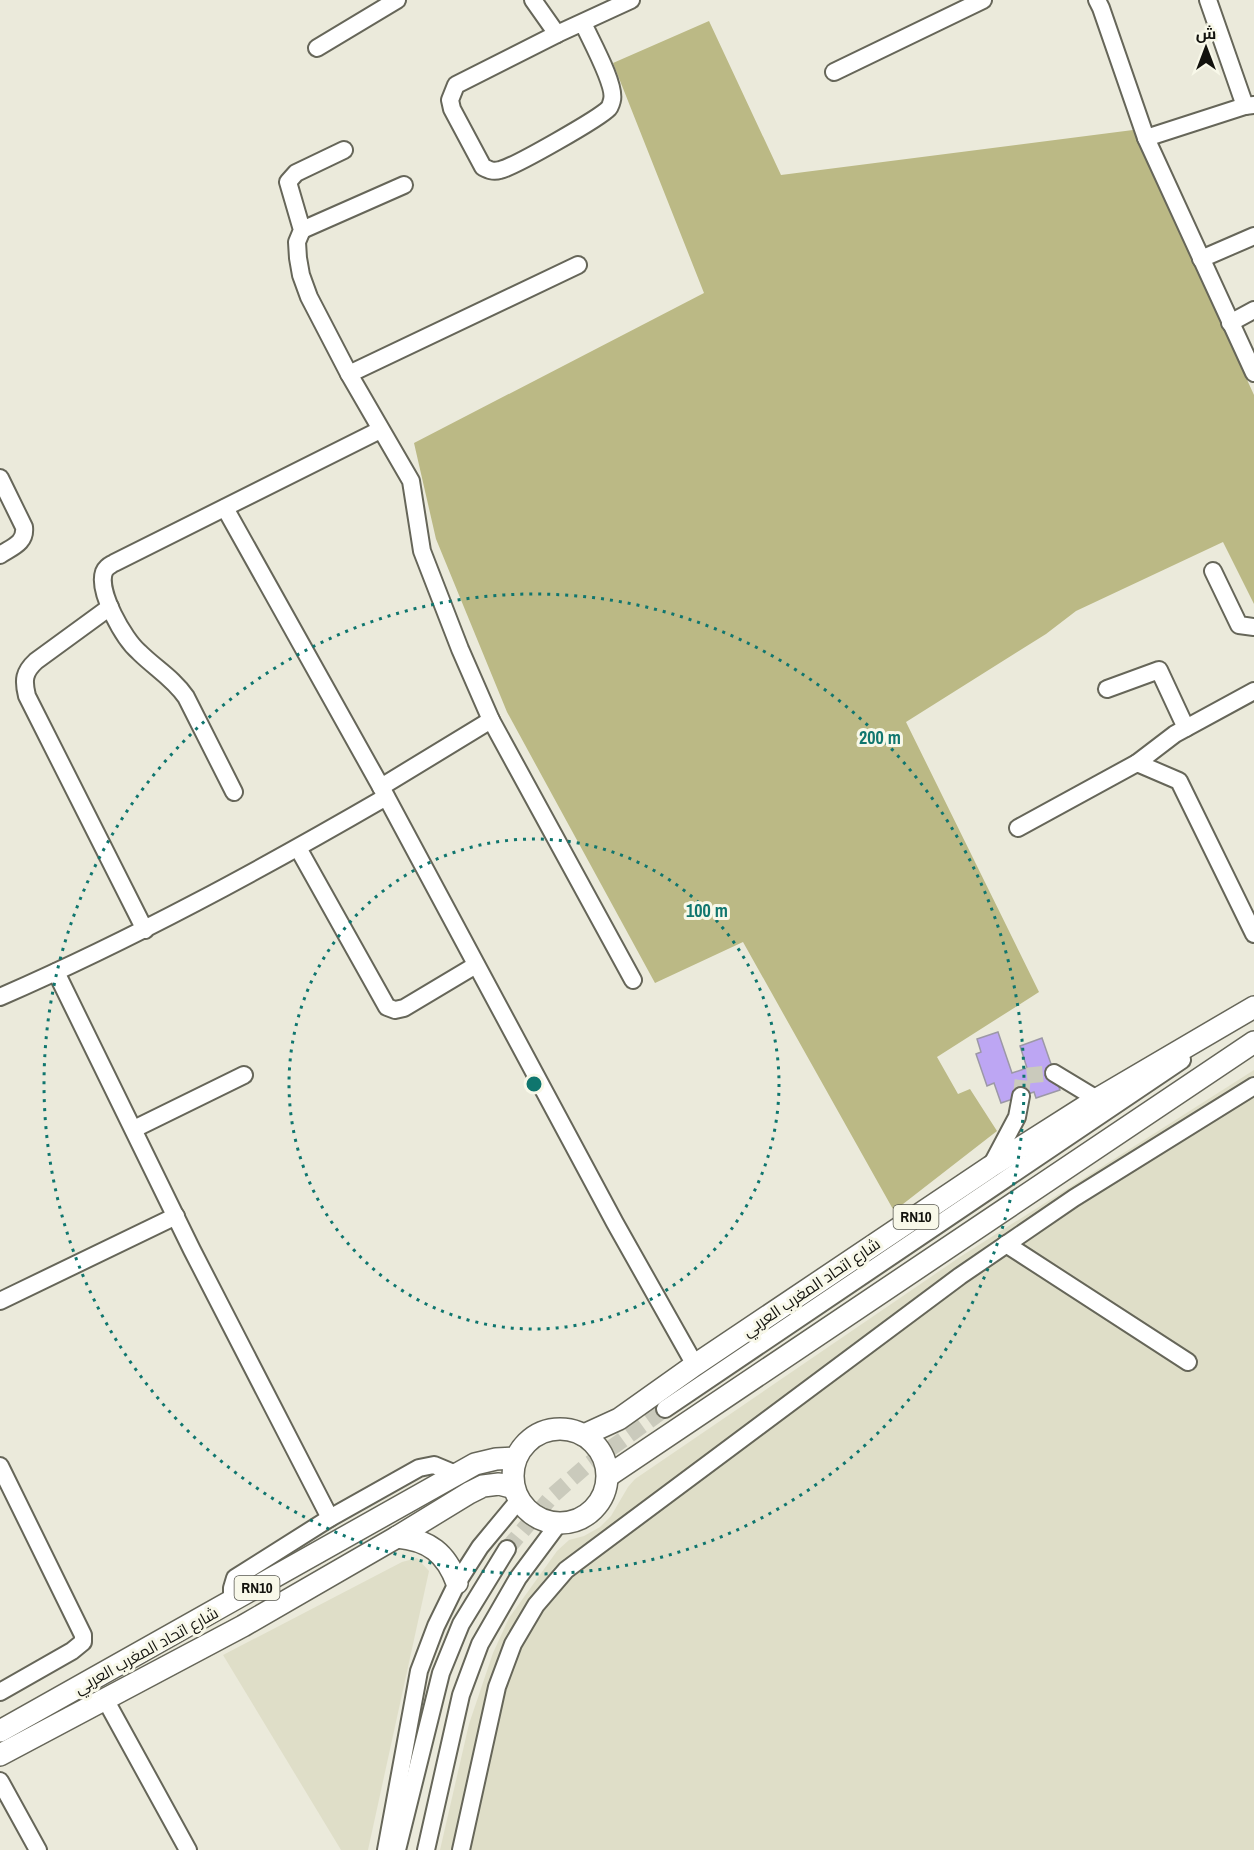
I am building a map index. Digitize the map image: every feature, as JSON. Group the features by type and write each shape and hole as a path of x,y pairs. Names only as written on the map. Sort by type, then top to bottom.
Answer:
{"main road":[{"name":"شارع اتحاد المغرب العربي","path":"584,1435 619,1419 694,1365 990,1167 1097,1099 1254,1009"},
{"name":"RN10","path":"608,1476 1254,1042"},
{"path":"565,1430 584,1435 598,1448 608,1476 601,1500 593,1510 583,1518 559,1523 547,1522 536,1517 517,1494 513,1473 516,1458 533,1438 545,1432 565,1430"},
{"name":"شارع اتحاد المغرب العربي","path":"0,1731 476,1464 496,1458 516,1458"},
{"name":"شارع اتحاد المغرب العربي","path":"0,1755 243,1626 398,1537 469,1492 483,1486 499,1484 517,1494"},
{"path":"398,1537 414,1539 429,1545 451,1568 457,1583"}],"street":[{"path":"317,48 397,0"},
{"path":"533,0 557,34"},
{"path":"583,23 612,86 613,98 609,108 594,119 509,167 500,171 491,171 483,167 452,110 450,100 456,85 557,34 631,0"},
{"path":"834,72 983,0"},
{"path":"1097,0 1146,138 1254,373"},
{"path":"1146,138 1249,106 1208,0"},
{"path":"344,150 291,177 288,182 302,230 297,242 301,275 309,297 348,374 411,481 422,551 491,720 633,980"},
{"path":"302,230 404,185"},
{"path":"1201,259 1254,236"},
{"path":"348,374 578,264"},
{"path":"1230,323 1254,310"},
{"path":"234,792 177,683 137,651 110,607 104,583 105,569 380,430"},
{"path":"0,478 24,527 25,534 22,541 0,555"},
{"path":"225,508 383,792 694,1365"},
{"path":"1213,571 1239,625 1254,627"},
{"path":"110,607 36,661 26,670 24,682 27,696 145,930"},
{"path":"1107,689 1159,670 1186,728"},
{"path":"1018,828 1137,763 1186,728 1254,691"},
{"path":"0,997 145,930 298,848 491,720"},
{"path":"1137,763 1179,781 1254,934"},
{"path":"298,848 387,1007 395,1010 404,1008 476,965"},
{"path":"56,972 176,1216 330,1518"},
{"path":"665,1409 1029,1165 1254,1009"},
{"path":"1054,1073 1084,1089 1097,1099"},
{"path":"134,1129 244,1075"},
{"path":"461,1850 497,1687 513,1644 536,1605 566,1570 1006,1244 1084,1192 1254,1086"},
{"path":"990,1167 1017,1117 1021,1096"},
{"path":"0,1301 176,1216"},
{"path":"1006,1244 1188,1362"},
{"path":"232,1602 235,1578 330,1518 419,1468 434,1465 458,1474"},
{"path":"0,1466 83,1635 83,1642 72,1651 0,1692"},
{"path":"386,1850 419,1671 436,1626 457,1583 517,1494"},
{"path":"426,1850 461,1695 480,1644 518,1578 559,1523"},
{"path":"397,1850 441,1673 461,1624 507,1549"},
{"path":"105,1699 188,1850"},
{"path":"0,1781 38,1850"}],"shaded area":[{"path":"709,21 781,175 1133,130 1254,395 1254,604 1223,542 1076,611 1046,634 906,722 1039,992 937,1057 958,1094 970,1089 997,1131 894,1211 743,942 655,983 507,712 436,539 414,443 704,293 613,63"},
{"path":"1254,1070 1254,1850 440,1850 469,1724 493,1653 509,1618 557,1551 569,1540 584,1536 600,1527 611,1516 635,1479 960,1257"},
{"path":"417,1558 429,1571 368,1850 341,1850 223,1655 402,1562"}],"building":[{"path":"998,1032 1012,1073 1027,1068 1020,1046 1042,1038 1060,1090 1036,1098 1034,1092 1001,1103 994,1083 987,1086 976,1054 981,1052 977,1039"}],"tunnel":[{"path":"1021,1096 1023,1076 1054,1073"},
{"path":"507,1549 552,1496 585,1467 665,1409"}]}
